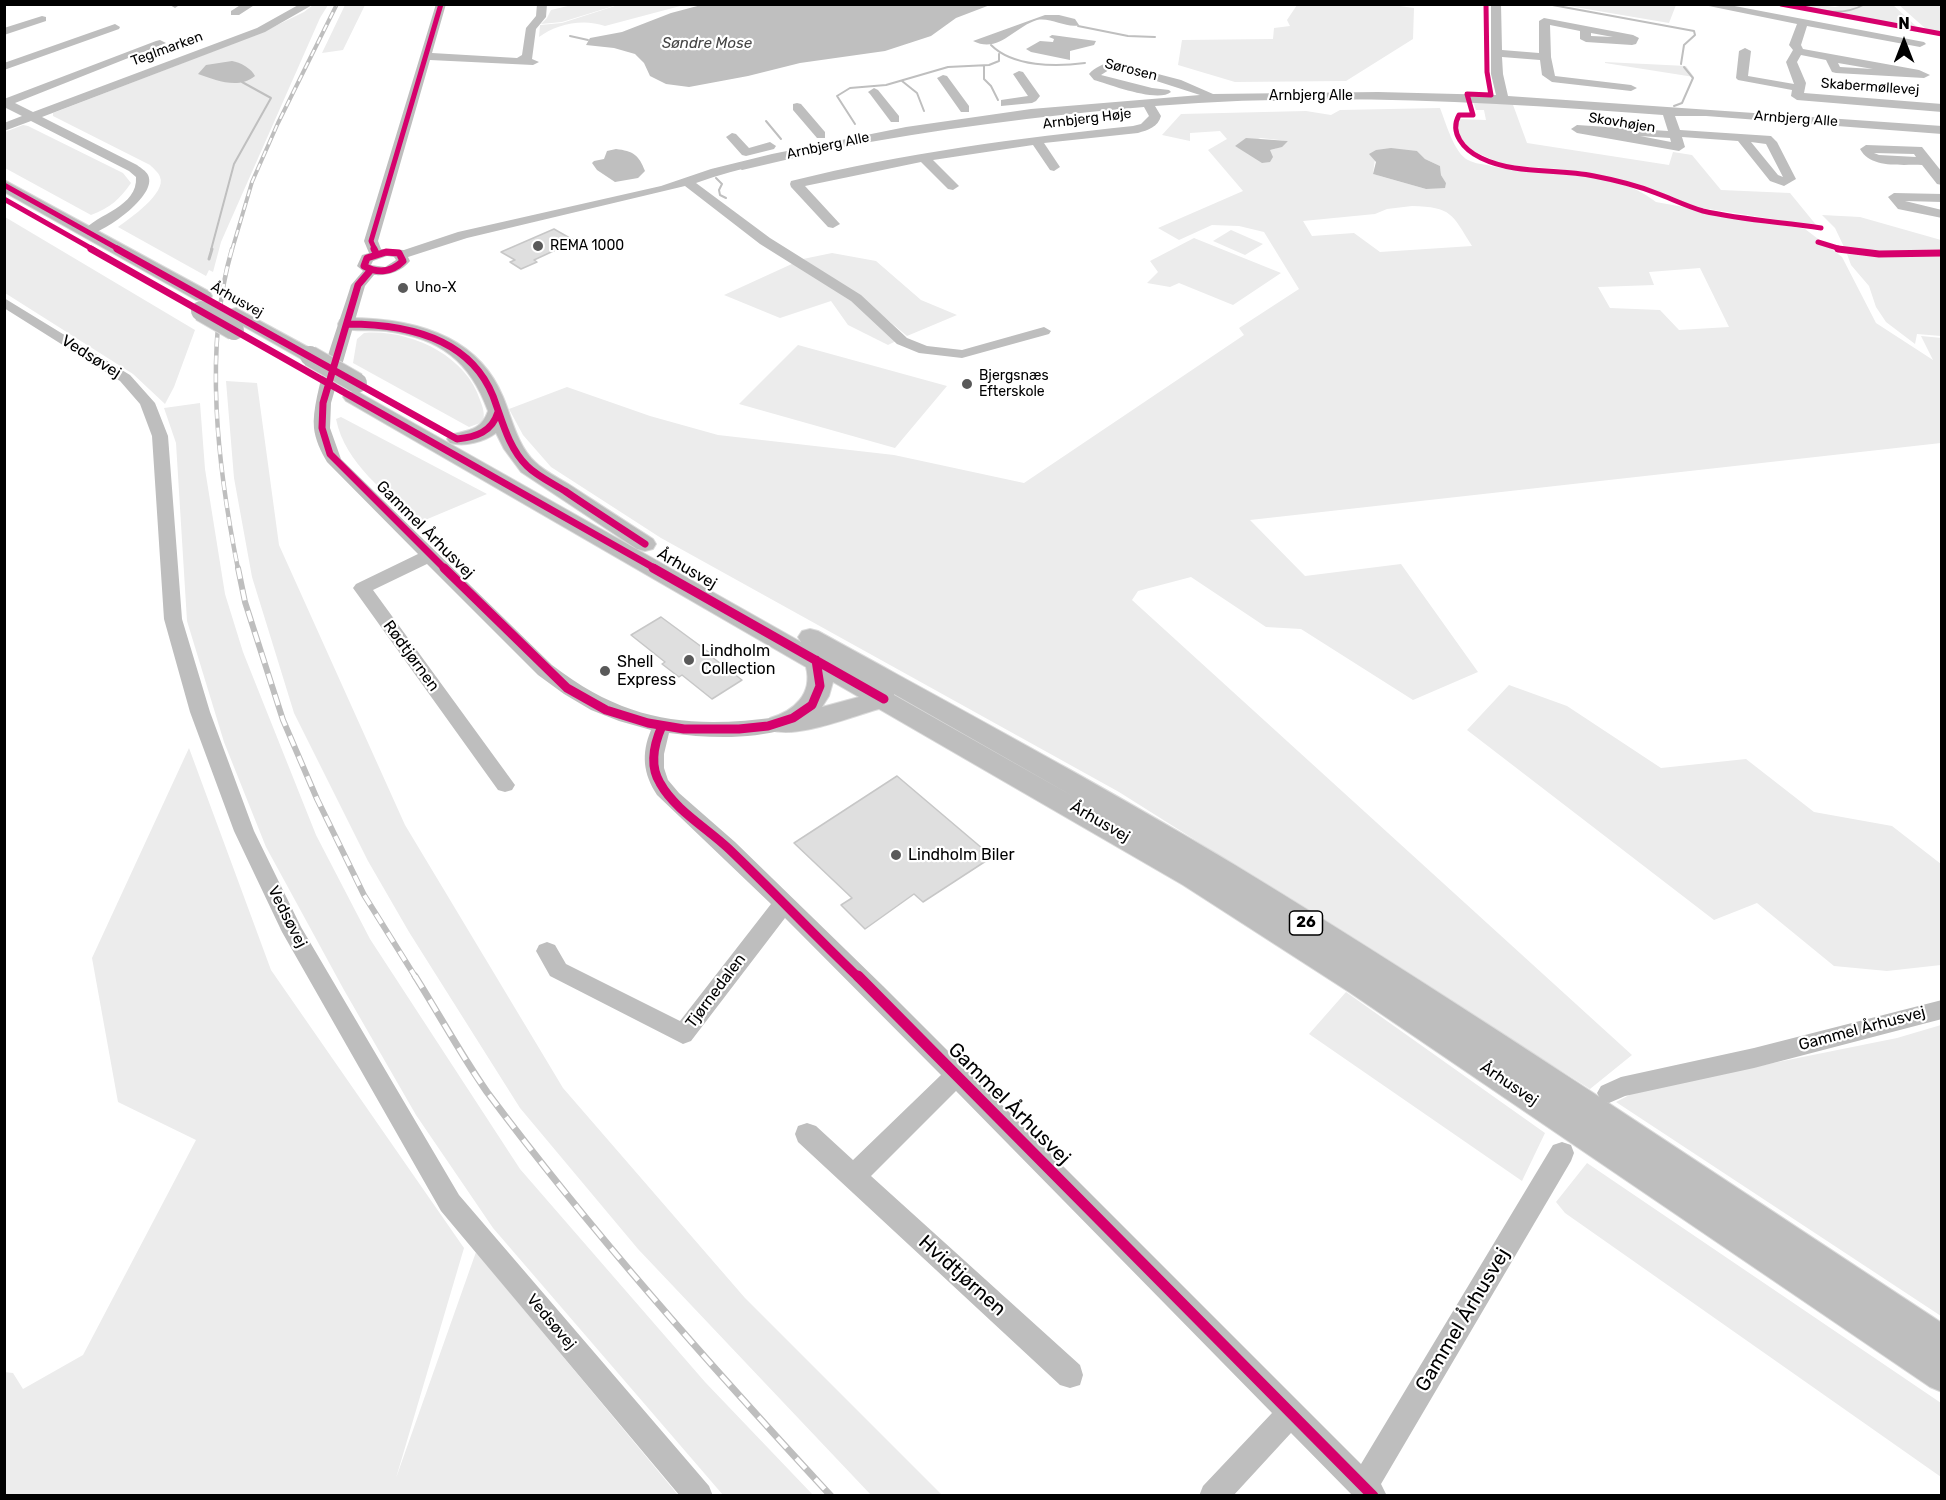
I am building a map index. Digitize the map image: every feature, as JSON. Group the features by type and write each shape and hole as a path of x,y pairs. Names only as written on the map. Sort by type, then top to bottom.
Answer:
{"main road":[{"name":"Århusvej","path":"4,185 89,232 202,303 816,660 1128,838 1265,923 1451,1045 1941,1375"},
{"name":"Århusvej","path":"4,199 202,303"},
{"path":"347,324 392,327 415,332 447,344 478,369 488,385 515,451 528,466 645,544"},
{"name":"Århusvej","path":"355,390 457,439 1140,822 1279,906 1474,1033 1941,1344"},
{"path":"457,439 473,437 488,430 496,421 498,412"},
{"path":"779,724 800,713 816,698 821,685 816,660"},
{"path":"779,724 808,720 884,699"}],"street":[{"path":"235,13 251,4"},
{"name":"Teglmarken","path":"4,127 261,30 309,4"},
{"path":"370,270 387,271 398,267 403,261 402,255 390,252 376,254 371,241 441,4"},
{"path":"519,61 528,57 531,28 541,17 542,4"},
{"path":"1496,4 1498,82 1503,99"},
{"path":"1704,4 1920,44"},
{"path":"4,32 42,19"},
{"path":"1585,29 1544,21 1548,75 1552,79 1631,88"},
{"name":"Skabermøllevej","path":"1803,22 1795,45 1799,51 1924,75 1836,70 1830,58"},
{"path":"4,67 115,27"},
{"name":"Teglmarken","path":"5,103 160,43"},
{"name":"Skabermøllevej","path":"1745,51 1741,83 1798,92 1941,108"},
{"name":"Skabermøllevej","path":"1799,51 1791,63 1791,68 1800,83 1797,106 1801,119"},
{"path":"1497,53 1545,57"},
{"path":"426,56 533,62"},
{"name":"Sørosen","path":"1185,86 1169,92 1152,92 1098,78 1095,74 1111,65 1185,86 1204,92 1210,98"},
{"path":"995,104 1032,99 1034,96 1019,74"},
{"path":"943,78 964,109"},
{"path":"874,93 895,120"},
{"name":"Arnbjerg Alle","path":"402,255 463,236 687,182 715,172 851,141 973,120 1148,102 1210,98 1378,96 1503,99 1941,130"},
{"name":"Arnbjerg Høje","path":"833,224 796,184 923,157 1145,127 1155,116 1148,102"},
{"name":"Teglmarken","path":"5,103 142,176 144,185 140,194 127,206 96,225 89,232"},
{"path":"732,137 747,152 827,134 797,108"},
{"name":"Skovhøjen","path":"1668,112 1676,134 1679,147 1576,129 1580,128 1676,134 1742,138"},
{"path":"1905,127 1918,150 1941,181"},
{"name":"Arnbjerg Høje","path":"1036,140 1054,167"},
{"path":"770,146 779,156"},
{"path":"1918,150 1866,149 1870,156 1876,159 1927,161"},
{"path":"923,157 953,186"},
{"path":"687,182 765,241 856,298 902,340 924,350 962,354 1044,331"},
{"path":"1941,198 1894,197 1903,206 1941,214"},
{"path":"73,223 88,221 127,206"},
{"name":"Gammel Århusvej","path":"376,254 367,258 363,264 370,270 358,285 323,403 322,428 330,454 545,670 592,705 662,726 717,730 779,724"},
{"name":"Vedsøvej","path":"4,302 125,378 147,404 160,436 173,619 200,712 244,831 293,932 450,1203 699,1496"},
{"name":"Rødtjørnen","path":"431,555 362,588 505,785"},
{"name":"Gammel Århusvej","path":"662,726 655,742 653,764 661,785 875,993 1368,1490 1375,1470 1562,1153"},
{"name":"Tjørnedalen","path":"547,951 558,970 683,1034 783,905"},
{"name":"Gammel Århusvej","path":"1609,1093 1621,1087 1754,1058 1941,1009"},
{"path":"853,1177 956,1076"},
{"name":"Hvidtjørnen","path":"807,1134 1070,1376"},
{"path":"1213,1496 1291,1413"}],"shaded area":[{"path":"621,4 684,5 605,26 588,23 570,24 553,29 539,37 540,25 562,23"},
{"path":"1385,4 1414,8 1413,39 1346,81 1235,82 1178,65 1182,40 1273,39 1274,28 1290,26 1287,20 1297,5"},
{"path":"313,5 328,5 320,18 221,242 213,272 209,270 206,276 118,227 153,198 161,183 159,175 150,165 53,116 53,113 263,32 304,12"},
{"path":"345,5 365,5 343,50 322,53"},
{"path":"572,5 617,5 562,22 541,24 551,10"},
{"path":"1563,5 1676,5 1669,23"},
{"path":"1786,5 1835,7 1893,5 1917,27"},
{"path":"1899,5 1941,5 1941,32 1926,29"},
{"path":"1605,63 1686,66 1694,77"},
{"path":"1473,101 1512,102 1527,143 1669,165 1673,152 1692,155 1721,190 1790,193 1817,226 1702,208 1670,198 1649,188 1611,178 1560,169 1504,165 1471,150 1458,135 1458,119 1486,120 1484,110 1476,110"},
{"path":"1440,108 1459,151 1468,160 1474,162 1512,170 1598,178 1638,191 1656,202 1805,229 1842,257 1876,323 1933,360 1921,336 1942,338 1941,443 1250,520 1305,576 1401,564 1478,672 1413,700 1301,629 1266,627 1191,577 1138,591 1132,600 1632,1055 1590,1089 1119,792 661,538 551,467 523,435 509,409 567,387 650,416 718,435 894,455 1024,483 1244,335 1239,328 1299,289 1264,232 1239,226 1212,225 1179,240 1158,228 1243,191 1208,150 1227,139 1220,131 1190,133 1190,141 1162,135 1181,114 1306,111 1331,115 1340,110","holes":["1261,138 1288,141 1276,148 1255,152 1235,146","1417,151 1425,159 1440,166 1441,175 1446,183 1426,189 1373,174 1375,159","1425,207 1450,214 1472,246 1380,252 1354,233 1312,236 1303,221 1375,214 1387,209","1700,268 1729,327 1679,330 1660,310 1610,308 1598,287 1654,285 1649,272"]},
{"path":"23,125 123,173 131,183 114,202 91,215 5,168 5,132"},
{"path":"1822,215 1860,217 1941,240 1941,251 1864,252 1845,249 1835,228"},
{"path":"5,217 195,330 174,387 165,404 133,374 5,293"},
{"path":"1231,230 1263,244 1245,255 1213,241"},
{"path":"1194,238 1281,273 1233,305 1179,283 1170,287 1147,283 1158,272 1150,261"},
{"path":"832,253 876,261 921,300 957,315 907,336 859,296 803,259"},
{"path":"1847,254 1876,257 1941,255 1941,336 1917,334 1915,344 1886,322 1876,307 1869,286 1851,265"},
{"path":"794,263 852,299 896,341 888,345 848,325 831,301 780,318 724,295"},
{"path":"364,333 399,335 434,348 449,358 473,384 483,408 483,422 469,427 353,363 357,339"},
{"path":"798,345 947,386 895,448 739,404"},
{"path":"226,381 257,383 279,545 405,825 563,1088 745,1298 942,1495 871,1495 638,1249 520,1108 409,932 368,861 294,713 252,577 234,478"},
{"path":"200,403 205,469 225,594 243,652 316,835 370,939 520,1169 705,1382 813,1495 723,1495 493,1228 416,1115 344,990 266,847 224,742 187,621 176,443 164,408"},
{"path":"341,417 487,494 418,523 358,464 341,435 336,419"},
{"path":"1509,685 1567,706 1661,768 1746,759 1814,812 1892,826 1941,864 1941,965 1887,971 1834,966 1757,903 1714,920 1467,730"},
{"path":"189,748 271,970 464,1248 396,1478 476,1252 678,1495 5,1495 4,1372 13,1373 23,1389 83,1355 196,1140 118,1102 92,958"},
{"path":"1346,992 1545,1133 1522,1181 1309,1034"},
{"path":"1941,1025 1941,1316 1616,1102 1639,1090 1897,1038"},
{"path":"1587,1163 1941,1403 1941,1477 1565,1213 1556,1202"}],"water":[{"name":"Søndre Mose","path":"705,4 990,5 956,18 931,36 885,51 800,63 689,87 666,84 650,76 644,63 635,54 614,48 586,45 590,38 622,32 671,13"},
{"path":"1045,15 1059,15 1075,19 1079,25 1037,20 999,42 982,44 973,41"},
{"path":"1052,35 1096,41 1094,45 1070,51 1070,60 1026,49 1040,41 1053,42 1054,39 1049,37"},
{"path":"232,61 245,66 255,76 234,83 198,74 206,65"},
{"path":"1246,138 1288,141 1282,147 1270,150 1273,157 1270,162 1262,163 1235,146"},
{"path":"1391,148 1417,151 1425,159 1440,166 1441,175 1446,183 1445,188 1426,189 1373,174 1376,162 1369,154 1376,150"},
{"path":"616,149 627,151 638,158 645,171 638,178 615,182 597,170 592,163 604,159 607,151"}],"building":[{"name":"REMA 1000","path":"554,229 575,241 534,260 537,262 521,269 510,262 515,260 501,252"},
{"name":"Lindholm Collection","path":"661,617 742,680 712,699 682,675 679,677 662,664 665,662 631,635"},
{"name":"Lindholm Biler","path":"897,776 983,849 980,851 989,859 923,902 914,894 865,929 841,905 852,898 794,843"}],"waterway":[{"path":"1547,4 1694,31 1695,35 1684,45 1681,64"},
{"path":"1790,4 1828,12 1847,11 1865,4"},
{"path":"1078,26 1128,36 1155,37"},
{"path":"570,36 588,40"},
{"path":"991,45 1011,58 1035,64 1085,63"},
{"path":"855,124 837,96 850,88 886,85 948,67 989,65 999,61 999,54"},
{"path":"984,66 984,79 991,86 998,100"},
{"path":"1674,106 1682,103 1693,78 1684,67"},
{"path":"902,81 917,93 924,111"},
{"path":"211,250 234,164 271,98 242,82"},
{"path":"1273,100 1316,99"},
{"path":"766,121 781,139"},
{"path":"742,169 802,155"},
{"path":"716,178 722,184 719,190 720,195 726,198"},
{"path":"209,259 212,249"}],"railway":[{"path":"232,250 252,182 278,123 337,4"},
{"path":"232,249 223,287 216,368 220,450 238,569"},
{"path":"238,568 245,602 283,720 317,799 364,895 416,978"},
{"path":"415,976 487,1092 527,1145 697,1348 831,1496"}],"cycle path":[{"path":"376,253 371,241 441,4"},
{"path":"1486,4 1487,72 1491,95 1467,94 1473,115 1459,115 1455,127 1459,139 1474,154 1492,163 1520,169 1577,173 1616,181 1649,190 1682,205 1702,210 1736,217 1821,228"},
{"path":"1781,4 1942,34"},
{"path":"4,185 457,439 477,436 488,430 498,412"},
{"path":"4,199 884,699"},
{"path":"1818,242 1833,248 1864,253 1942,253"},
{"path":"386,252 399,253 403,261 395,268 385,271 374,271 364,266 367,258 386,252"},
{"path":"370,271 358,285 323,403 322,428 330,454 555,679 579,696 606,710 634,719 684,729 739,729 768,726 793,718 812,705 820,686 816,660"},
{"path":"347,324 387,326 427,335 463,355 477,368 488,385 509,439 528,467 645,544"},
{"path":"662,726 656,740 654,768 659,782 672,799 728,848 875,993 1373,1496"}],"place":[{"name":"REMA 1000","path":"538,246"},
{"name":"Uno-X","path":"403,288"},
{"name":"Bjergsnæs Efterskole","path":"967,384"},
{"name":"Lindholm Collection","path":"689,660"},
{"name":"Shell Express","path":"605,671"},
{"name":"Lindholm Biler","path":"896,855"}]}
